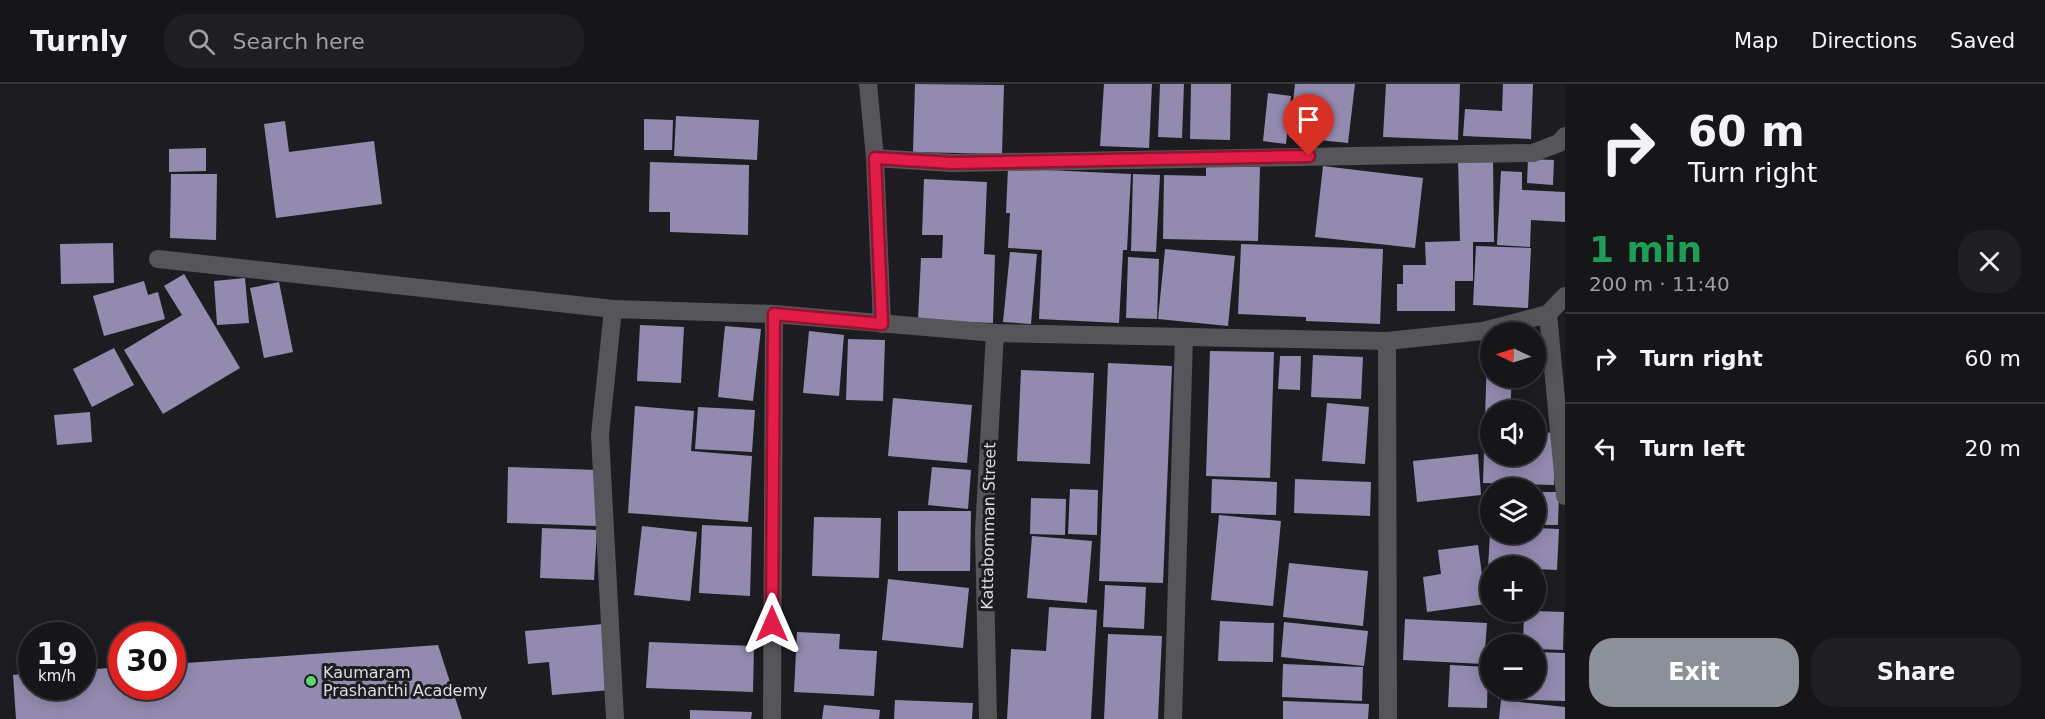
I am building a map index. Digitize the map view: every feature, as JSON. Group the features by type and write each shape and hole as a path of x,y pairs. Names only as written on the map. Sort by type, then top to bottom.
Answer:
{"street":[{"path":"868,84 875,158 882,324"},
{"path":"875,158 952,163 1533,153 1559,143 1565,136"},
{"path":"158,259 613,309 774,314 995,333 1184,338 1387,341 1483,331 1548,314 1565,296"},
{"path":"613,309 600,435 615,719"},
{"path":"772,719 774,314"},
{"path":"1548,314 1565,496"},
{"name":"Kattabomman Street","path":"988,719 984,532 995,333"},
{"path":"1173,719 1184,338"},
{"path":"1387,341 1388,719"}],"building":[{"path":"915,84 1004,85 1002,154 913,152"},
{"path":"1104,84 1152,84 1149,148 1100,146"},
{"path":"1160,84 1184,84 1182,138 1158,137"},
{"path":"1191,84 1231,84 1230,140 1190,139"},
{"path":"1295,84 1355,84 1348,143 1289,137"},
{"path":"1386,84 1460,84 1458,140 1383,137"},
{"path":"1503,84 1533,84 1531,139 1463,136 1465,109 1502,111"},
{"path":"1268,93 1291,96 1286,144 1263,141"},
{"path":"676,116 759,120 757,160 674,156"},
{"path":"644,119 673,120 672,150 644,150"},
{"path":"285,121 289,152 374,141 382,204 276,218 264,124"},
{"path":"206,148 206,171 169,172 169,149"},
{"path":"1458,159 1493,159 1494,242 1473,242 1473,281 1455,281 1455,311 1397,311 1397,284 1403,284 1403,265 1426,265 1425,242 1460,241"},
{"path":"1528,159 1554,160 1553,185 1527,183"},
{"path":"650,162 749,165 748,235 670,232 670,212 649,212"},
{"path":"1206,166 1260,167 1258,241 1163,239 1164,175 1206,176"},
{"path":"1323,166 1423,178 1415,248 1315,237"},
{"path":"1008,168 1131,174 1127,250 1123,250 1119,323 1039,319 1042,250 1008,248 1010,213 1006,213"},
{"path":"1501,171 1522,172 1522,190 1565,192 1565,222 1531,220 1530,247 1497,245"},
{"path":"171,174 217,174 216,240 170,238"},
{"path":"1133,174 1160,175 1156,252 1131,251"},
{"path":"924,179 987,182 984,254 995,255 993,323 918,320 921,258 942,258 943,235 922,235"},
{"path":"113,243 114,283 61,284 60,244"},
{"path":"1241,244 1383,249 1380,324 1306,321 1306,317 1238,314"},
{"path":"1476,246 1531,248 1528,308 1473,305"},
{"path":"1165,249 1235,256 1228,326 1158,319"},
{"path":"1010,252 1037,254 1031,324 1003,322"},
{"path":"1128,257 1159,259 1157,319 1126,318"},
{"path":"184,274 240,368 163,414 124,350 182,315 164,286"},
{"path":"245,278 249,323 217,325 214,281"},
{"path":"144,281 148,295 158,292 165,319 104,336 93,296"},
{"path":"279,282 293,352 264,358 250,288"},
{"path":"640,325 684,327 681,383 637,381"},
{"path":"725,326 761,329 753,401 718,397"},
{"path":"809,331 844,335 839,396 803,393"},
{"path":"848,339 885,340 883,401 846,400"},
{"path":"114,348 134,385 92,407 73,369"},
{"path":"1210,351 1274,352 1270,478 1206,476"},
{"path":"1313,355 1363,357 1361,399 1311,397"},
{"path":"1280,356 1301,356 1300,390 1278,389"},
{"path":"1108,363 1172,366 1163,583 1099,581"},
{"path":"1021,370 1094,373 1090,464 1017,461"},
{"path":"1486,388 1511,388 1511,400 1486,400"},
{"path":"893,398 972,405 967,463 888,456"},
{"path":"1327,403 1369,407 1365,464 1322,461"},
{"path":"635,406 694,411 691,451 752,456 748,522 628,513"},
{"path":"698,407 755,410 752,452 695,449"},
{"path":"90,412 92,442 57,445 54,415"},
{"path":"1546,432 1556,433 1554,485 1546,485 1546,478 1483,478 1484,466 1546,466"},
{"path":"1478,454 1480,495 1417,502 1413,461"},
{"path":"508,467 599,470 598,526 507,523"},
{"path":"932,467 971,470 968,509 928,505"},
{"path":"1212,479 1277,482 1276,515 1211,513"},
{"path":"1295,479 1371,482 1370,516 1294,513"},
{"path":"1070,489 1098,490 1097,535 1068,534"},
{"path":"1546,492 1559,492 1558,525 1546,525"},
{"path":"1031,498 1066,499 1065,535 1030,534"},
{"path":"898,511 971,511 970,571 898,571"},
{"path":"1219,515 1281,521 1273,606 1211,600"},
{"path":"814,517 881,518 879,578 812,576"},
{"path":"702,525 752,527 750,596 699,593"},
{"path":"642,526 697,532 690,601 634,595"},
{"path":"542,528 597,530 594,580 540,578"},
{"path":"1546,528 1559,529 1557,570 1546,570 1546,556 1489,556 1489,544 1546,544"},
{"path":"1032,536 1092,541 1087,603 1027,598"},
{"path":"1478,545 1480,605 1427,612 1423,577 1441,574 1438,550"},
{"path":"1289,563 1368,571 1363,626 1283,617"},
{"path":"888,579 969,588 963,648 882,640"},
{"path":"1105,585 1146,587 1144,629 1103,627"},
{"path":"1049,607 1097,610 1091,719 1007,719 1011,649 1046,651"},
{"path":"1546,611 1564,612 1563,650 1546,649 1546,634 1523,634 1524,622 1546,622"},
{"path":"1405,619 1487,623 1486,634 1480,634 1480,664 1403,660"},
{"path":"1220,621 1274,623 1273,662 1218,661"},
{"path":"1284,622 1368,631 1364,666 1281,657"},
{"path":"604,624 610,690 552,695 549,662 528,664 525,631"},
{"path":"797,632 840,634 839,649 877,651 874,696 794,692"},
{"path":"1108,634 1162,636 1158,719 1104,719"},
{"path":"649,642 754,646 753,692 646,688"},
{"name":"Kaumaram Prashanthi Academy","path":"438,645 462,719 16,719 13,675 18,674 18,700 96,700 96,669 108,668 108,700 186,700 186,663"},
{"path":"1546,652 1565,653 1565,701 1532,700 1546,700"},
{"path":"1283,664 1363,667 1362,701 1282,697"},
{"path":"1450,665 1480,667 1480,700 1487,700 1487,708 1448,707"},
{"path":"895,700 973,703 972,719 894,719"},
{"path":"1501,700 1565,707 1565,719 1499,719"},
{"path":"1283,701 1369,704 1368,719 1283,719"},
{"path":"824,705 880,710 879,719 822,719"},
{"path":"690,710 752,712 751,719 690,719"}],"place":[{"name":"Kaumaram Prashanthi Academy","path":"311,681"}],"route":[{"path":"772,624 774,314 882,324 875,158 952,163 1309,156"}]}
